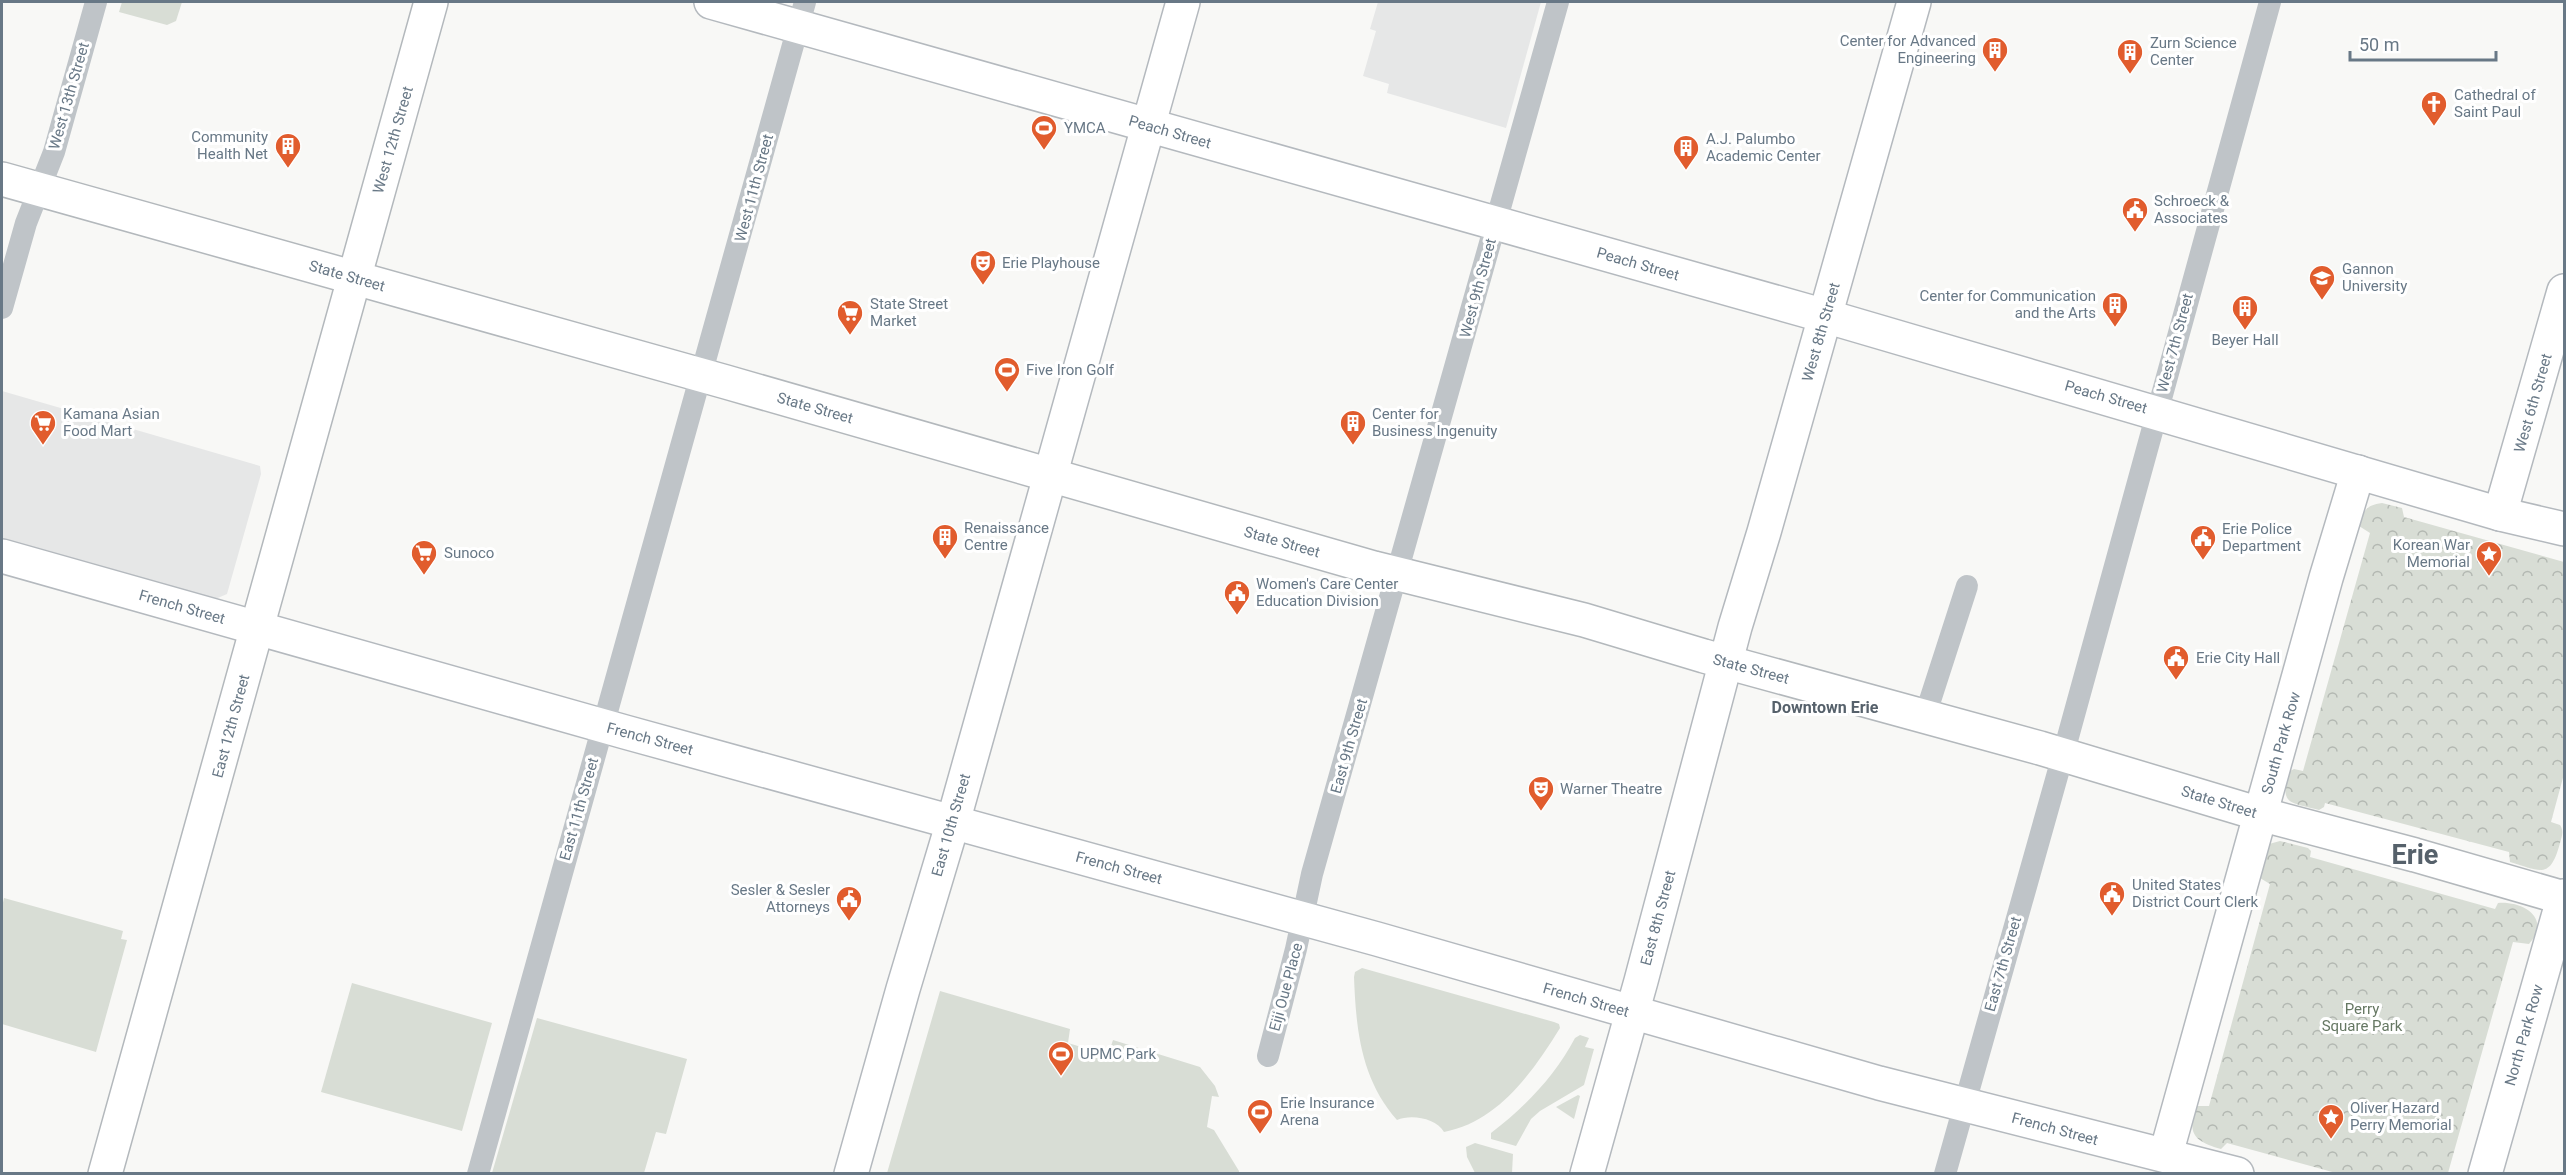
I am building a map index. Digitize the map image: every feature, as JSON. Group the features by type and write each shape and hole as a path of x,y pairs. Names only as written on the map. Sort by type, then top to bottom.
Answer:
{"main road":[{"name":"West 12th Street","path":"355,278 431,2"},
{"name":"Peach Street","path":"711,2 802,14 1148,127 1825,316 2500,514 2565,529"},
{"name":"East 10th Street","path":"851,1173 953,822 1183,2"},
{"name":"West 8th Street","path":"1727,662 1914,2"},
{"name":"State Street","path":"2,179 702,375 1398,574 1584,620 2063,755 2260,814 2564,897"},
{"name":"East 12th Street","path":"105,1173 355,278"},
{"name":"West 6th Street","path":"2500,514 2565,291"},
{"name":"South Park Row","path":"2166,1154 2358,472"},
{"name":"French Street","path":"2,556 1303,918 1879,1083 2133,1149 2166,1154 2237,1173"},
{"name":"East 8th Street","path":"1587,1173 1727,662"},
{"name":"North Park Row","path":"2485,1173 2564,897"}],"street":[{"name":"West 13th Street","path":"2,308 24,228 54,152 96,2"},
{"name":"West 9th Street","path":"1398,574 1558,2"},
{"name":"West 7th Street","path":"2063,755 2270,2"},
{"name":"West 11th Street","path":"702,375 802,14"},
{"name":"East 11th Street","path":"478,1173 702,375"},
{"name":"East 9th Street","path":"1303,918 1312,874 1398,574"},
{"path":"1925,716 1967,586"},
{"name":"East 7th Street","path":"1945,1173 2063,755"},
{"name":"Eiji Oue Place","path":"1268,1056 1303,918"}],"shaded area":[{"path":"1378,2 1541,2 1506,128 1387,93 1389,84 1363,76 1376,31 1370,29"},
{"path":"2,391 260,466 261,474 227,594 213,600 2,541"}],"green space":[{"path":"122,2 182,2 176,21 167,25 119,12"},
{"path":"2382,503 2402,508 2404,517 2564,562 2564,774 2551,822 2560,825 2562,834 2556,855 2548,868 2537,870 2510,862 2509,852 2325,803 2324,807 2319,810 2294,803 2287,797 2285,791 2288,772 2294,769 2303,771 2370,533 2359,526 2360,521 2369,507"},
{"name":"Perry Square Park","path":"2280,841 2308,848 2311,851 2310,857 2495,909 2498,903 2517,905 2532,913 2536,919 2535,935 2529,944 2513,942 2448,1173 2336,1173 2227,1143 2221,1149 2204,1143 2195,1135 2193,1116 2196,1106 2209,1106 2270,884 2260,878 2269,844"},
{"path":"4,898 123,931 121,939 127,940 96,1052 2,1024 2,907"},
{"path":"1362,968 1554,1022 1559,1024 1560,1028 1538,1062 1512,1093 1481,1118 1463,1127 1444,1132 1435,1123 1423,1118 1409,1117 1397,1120 1375,1088 1363,1053 1356,1016 1354,977 1355,972"},
{"path":"352,983 492,1023 462,1131 321,1092"},
{"name":"UPMC Park","path":"940,991 1070,1029 1068,1043 1108,1055 1113,1040 1200,1067 1215,1086 1219,1097 1212,1096 1207,1127 1214,1130 1239,1173 887,1173"},
{"path":"537,1018 687,1059 666,1134 656,1132 644,1173 492,1173"},
{"path":"1580,1035 1589,1038 1585,1047 1594,1049 1584,1085 1540,1111 1531,1119 1516,1146 1491,1139 1491,1133 1516,1113 1549,1078 1575,1038"},
{"path":"1578,1095 1580,1096 1574,1119 1556,1107"},
{"path":"1475,1143 1513,1154 1512,1173 1475,1173 1467,1157 1466,1147"}],"place":[{"name":"Center for Advanced Engineering","path":"1995,73"},
{"name":"Zurn Science Center","path":"2130,75"},
{"name":"Cathedral of Saint Paul","path":"2434,127"},
{"name":"YMCA","path":"1044,151"},
{"name":"Community Health Net","path":"288,169"},
{"name":"A.J. Palumbo Academic Center","path":"1686,171"},
{"name":"Schroeck & Associates","path":"2135,233"},
{"name":"Erie Playhouse","path":"983,286"},
{"name":"Gannon University","path":"2322,301"},
{"name":"Center for Communication and the Arts","path":"2115,328"},
{"name":"Beyer Hall","path":"2245,331"},
{"name":"State Street Market","path":"850,336"},
{"name":"Five Iron Golf","path":"1007,393"},
{"name":"Kamana Asian Food Mart","path":"43,446"},
{"name":"Center for Business Ingenuity","path":"1353,446"},
{"name":"Renaissance Centre","path":"945,560"},
{"name":"Erie Police Department","path":"2203,561"},
{"name":"Sunoco","path":"424,576"},
{"name":"Korean War Memorial","path":"2489,577"},
{"name":"Women's Care Center Education Division","path":"1237,616"},
{"name":"Erie City Hall","path":"2176,681"},
{"name":"Warner Theatre","path":"1541,812"},
{"name":"United States District Court Clerk","path":"2112,917"},
{"name":"Sesler & Sesler Attorneys","path":"849,922"},
{"name":"UPMC Park","path":"1061,1077"},
{"name":"Erie Insurance Arena","path":"1260,1135"},
{"name":"Oliver Hazard Perry Memorial","path":"2331,1140"}],"district":[{"name":"Downtown Erie","path":"1825,707"},
{"name":"Erie","path":"2415,855"}]}
